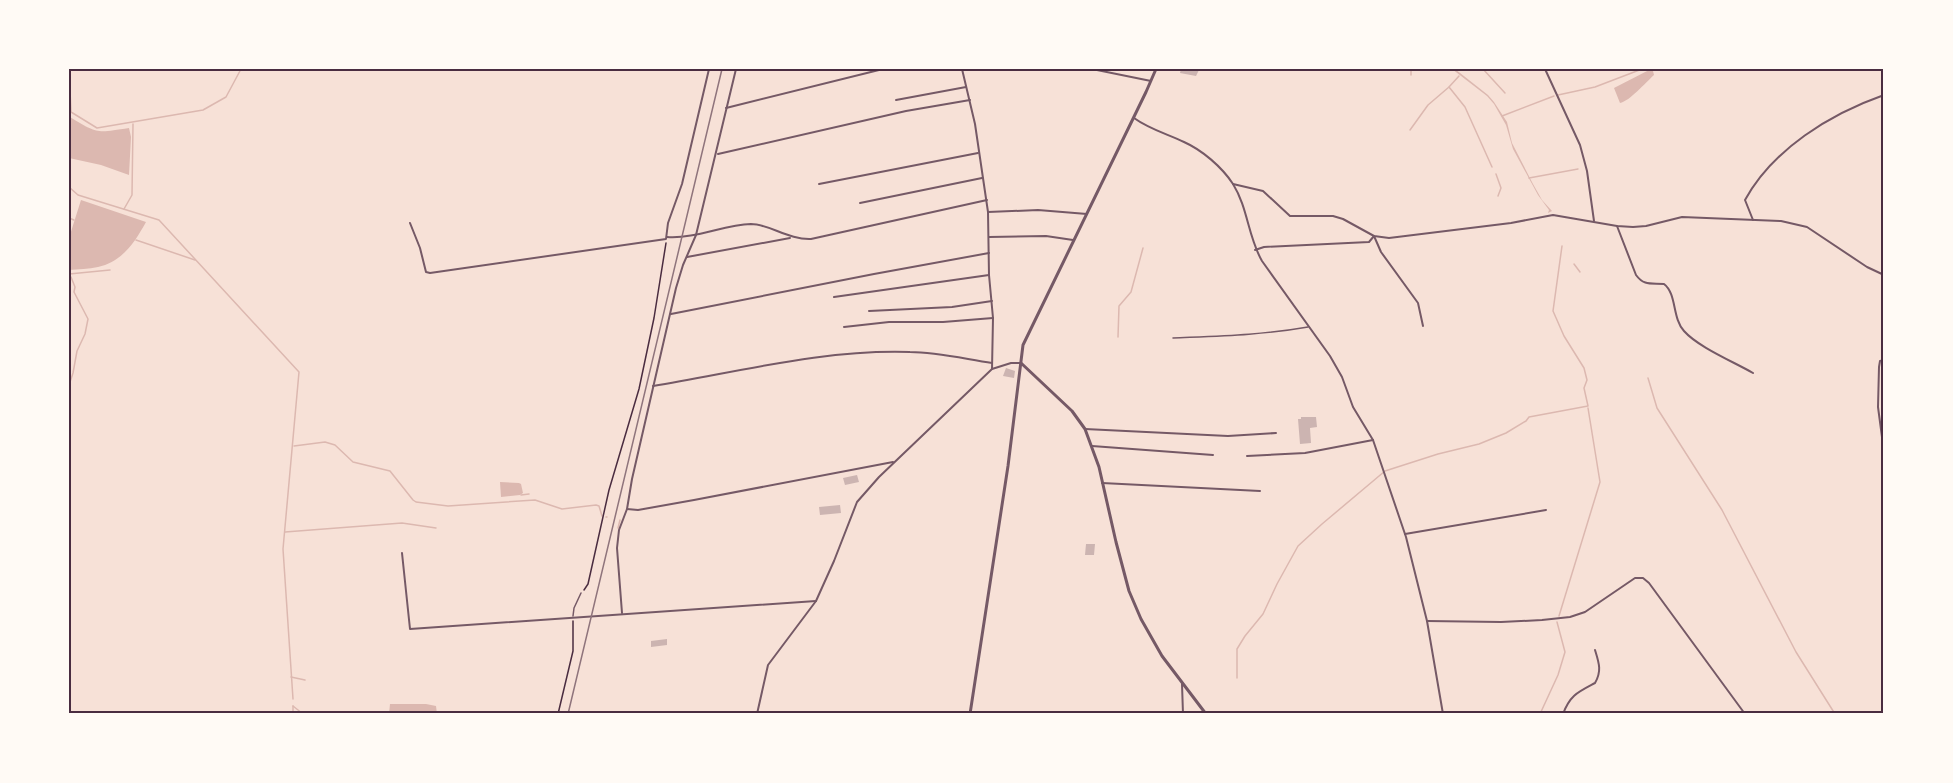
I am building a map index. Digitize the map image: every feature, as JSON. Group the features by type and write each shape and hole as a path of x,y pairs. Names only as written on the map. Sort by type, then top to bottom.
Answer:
{"street":[{"path":"667,238 668,223 682,184 709,69"},
{"path":"622,613 617,548 619,530 627,509 669,315 680,272 696,235 736,69"},
{"path":"726,108 883,69"},
{"path":"962,69 975,124 987,200 989,275 993,318 992,369"},
{"path":"1092,69 1151,81"},
{"path":"970,714 1008,466 1023,347 1156,69"},
{"path":"1545,69 1580,145 1587,171 1594,221"},
{"path":"896,100 966,87"},
{"path":"1753,220 1745,200 1785,150 1828,121 1884,95"},
{"path":"717,154 906,111 970,100"},
{"path":"1134,118 1158,132 1185,142 1212,160 1233,184 1247,216 1255,250 1342,377 1353,407 1373,440 1405,534 1427,621 1443,714"},
{"path":"819,184 978,153"},
{"path":"860,203 982,178"},
{"path":"1233,184 1263,191 1290,216 1333,216 1374,236 1389,238 1511,223 1553,214 1617,226 1646,226 1682,217 1781,221 1807,227 1867,267 1884,275"},
{"path":"410,223 426,272 435,273 696,235 752,224 793,237 811,239 987,200"},
{"path":"988,212 1038,210 1087,214"},
{"path":"1617,226 1635,274 1648,284 1664,284 1669,289 1675,315 1683,330 1698,343 1753,373"},
{"path":"989,237 1046,236 1074,240"},
{"path":"1255,250 1264,247 1369,242 1374,236"},
{"path":"1374,236 1381,252 1418,303 1423,326"},
{"path":"687,257 793,237"},
{"path":"669,315 989,253"},
{"path":"834,297 989,275"},
{"path":"869,311 952,307 992,301"},
{"path":"844,327 889,322 943,322 993,318"},
{"path":"653,386 804,360 876,352 913,352 992,363"},
{"path":"1884,360 1880,361 1878,376 1879,424 1884,452"},
{"path":"757,714 768,665 816,601 857,502 886,470 992,369 1011,363 1021,363 1072,411 1085,429 1092,446 1129,591 1141,619 1162,656 1206,714"},
{"path":"1879,424 1884,423"},
{"path":"1085,429 1228,436 1276,433"},
{"path":"1247,456 1305,453 1373,440"},
{"path":"1092,446 1213,454"},
{"path":"627,509 638,510 684,502 895,462"},
{"path":"882,464 886,470"},
{"path":"1102,483 1260,491"},
{"path":"1405,534 1546,510"},
{"path":"402,553 410,629 816,601"},
{"path":"1427,621 1542,620 1570,617 1585,612 1635,578 1643,578 1746,714"},
{"path":"1563,714 1572,696 1597,680 1600,663 1595,650"},
{"path":"1182,684 1183,714"}],"lane":[{"path":"1173,338 1247,336 1309,327"},
{"path":"573,617 574,608 581,593"}],"path":[{"path":"581,593 589,581 609,490 639,389 654,318 665,246"},
{"path":"558,714 573,651 573,617"}],"shaded area":[{"path":"1452,69 1455,69 1494,102 1507,122 1512,143 1533,184 1542,200 1552,211 1548,213 1549,210 1538,195 1513,149 1506,125 1494,104"},
{"path":"1651,69 1654,75 1633,95 1620,103 1614,88"},
{"path":"70,117 98,131 129,128 131,137 129,175 101,165 69,158"},
{"path":"81,200 146,222 132,244 114,261 98,267 69,270 69,238"},
{"path":"500,482 519,483 523,493 501,497"},
{"path":"390,704 436,706 437,714 389,714"}],"building":[{"path":"1181,69 1199,70 1196,76 1180,73"},
{"path":"1006,368 1015,371 1014,378 1003,376"},
{"path":"1316,417 1317,427 1310,428 1311,443 1300,444 1298,419"},
{"path":"857,475 859,482 845,485 843,478"},
{"path":"840,505 841,513 820,515 819,507"},
{"path":"1086,544 1095,544 1094,555 1085,555"},
{"path":"667,639 667,645 651,647 651,641"}],"waterway":[{"path":"69,69 71,112 97,128 203,110 226,97 241,69"},
{"path":"1411,69 1411,75"},
{"path":"1483,69 1505,93"},
{"path":"1558,95 1595,87 1642,69"},
{"path":"1410,130 1428,105 1459,76"},
{"path":"1449,87 1465,107 1492,167"},
{"path":"1502,116 1554,96"},
{"path":"124,209 132,195 133,124"},
{"path":"1529,178 1578,169"},
{"path":"1496,174 1501,188 1498,196"},
{"path":"69,187 78,195 159,220 299,372 283,549 293,699"},
{"path":"69,218 74,220"},
{"path":"136,240 195,260"},
{"path":"1237,678 1237,649 1263,614 1298,546 1385,471 1479,444 1506,433 1529,417 1588,406 1584,388 1587,380 1584,368 1564,336 1553,311 1562,246"},
{"path":"1118,337 1119,306 1131,292 1143,248"},
{"path":"1574,264 1580,272"},
{"path":"69,274 110,270"},
{"path":"69,279 71,277 75,287 74,292 88,319 69,385"},
{"path":"1648,378 1657,408 1722,510 1796,652 1835,714"},
{"path":"1559,616 1600,482 1588,408"},
{"path":"294,446 325,442 335,445 353,462 390,471 416,502 448,506 535,500 562,509 596,505 599,506 602,516"},
{"path":"521,495 529,494"},
{"path":"618,528 620,520"},
{"path":"285,532 402,523 436,528"},
{"path":"1540,714 1558,675 1565,652 1557,622"},
{"path":"291,677 305,680"},
{"path":"293,706 303,714"},
{"path":"293,706 293,714"}],"railway":[{"path":"568,714 722,69"}]}
